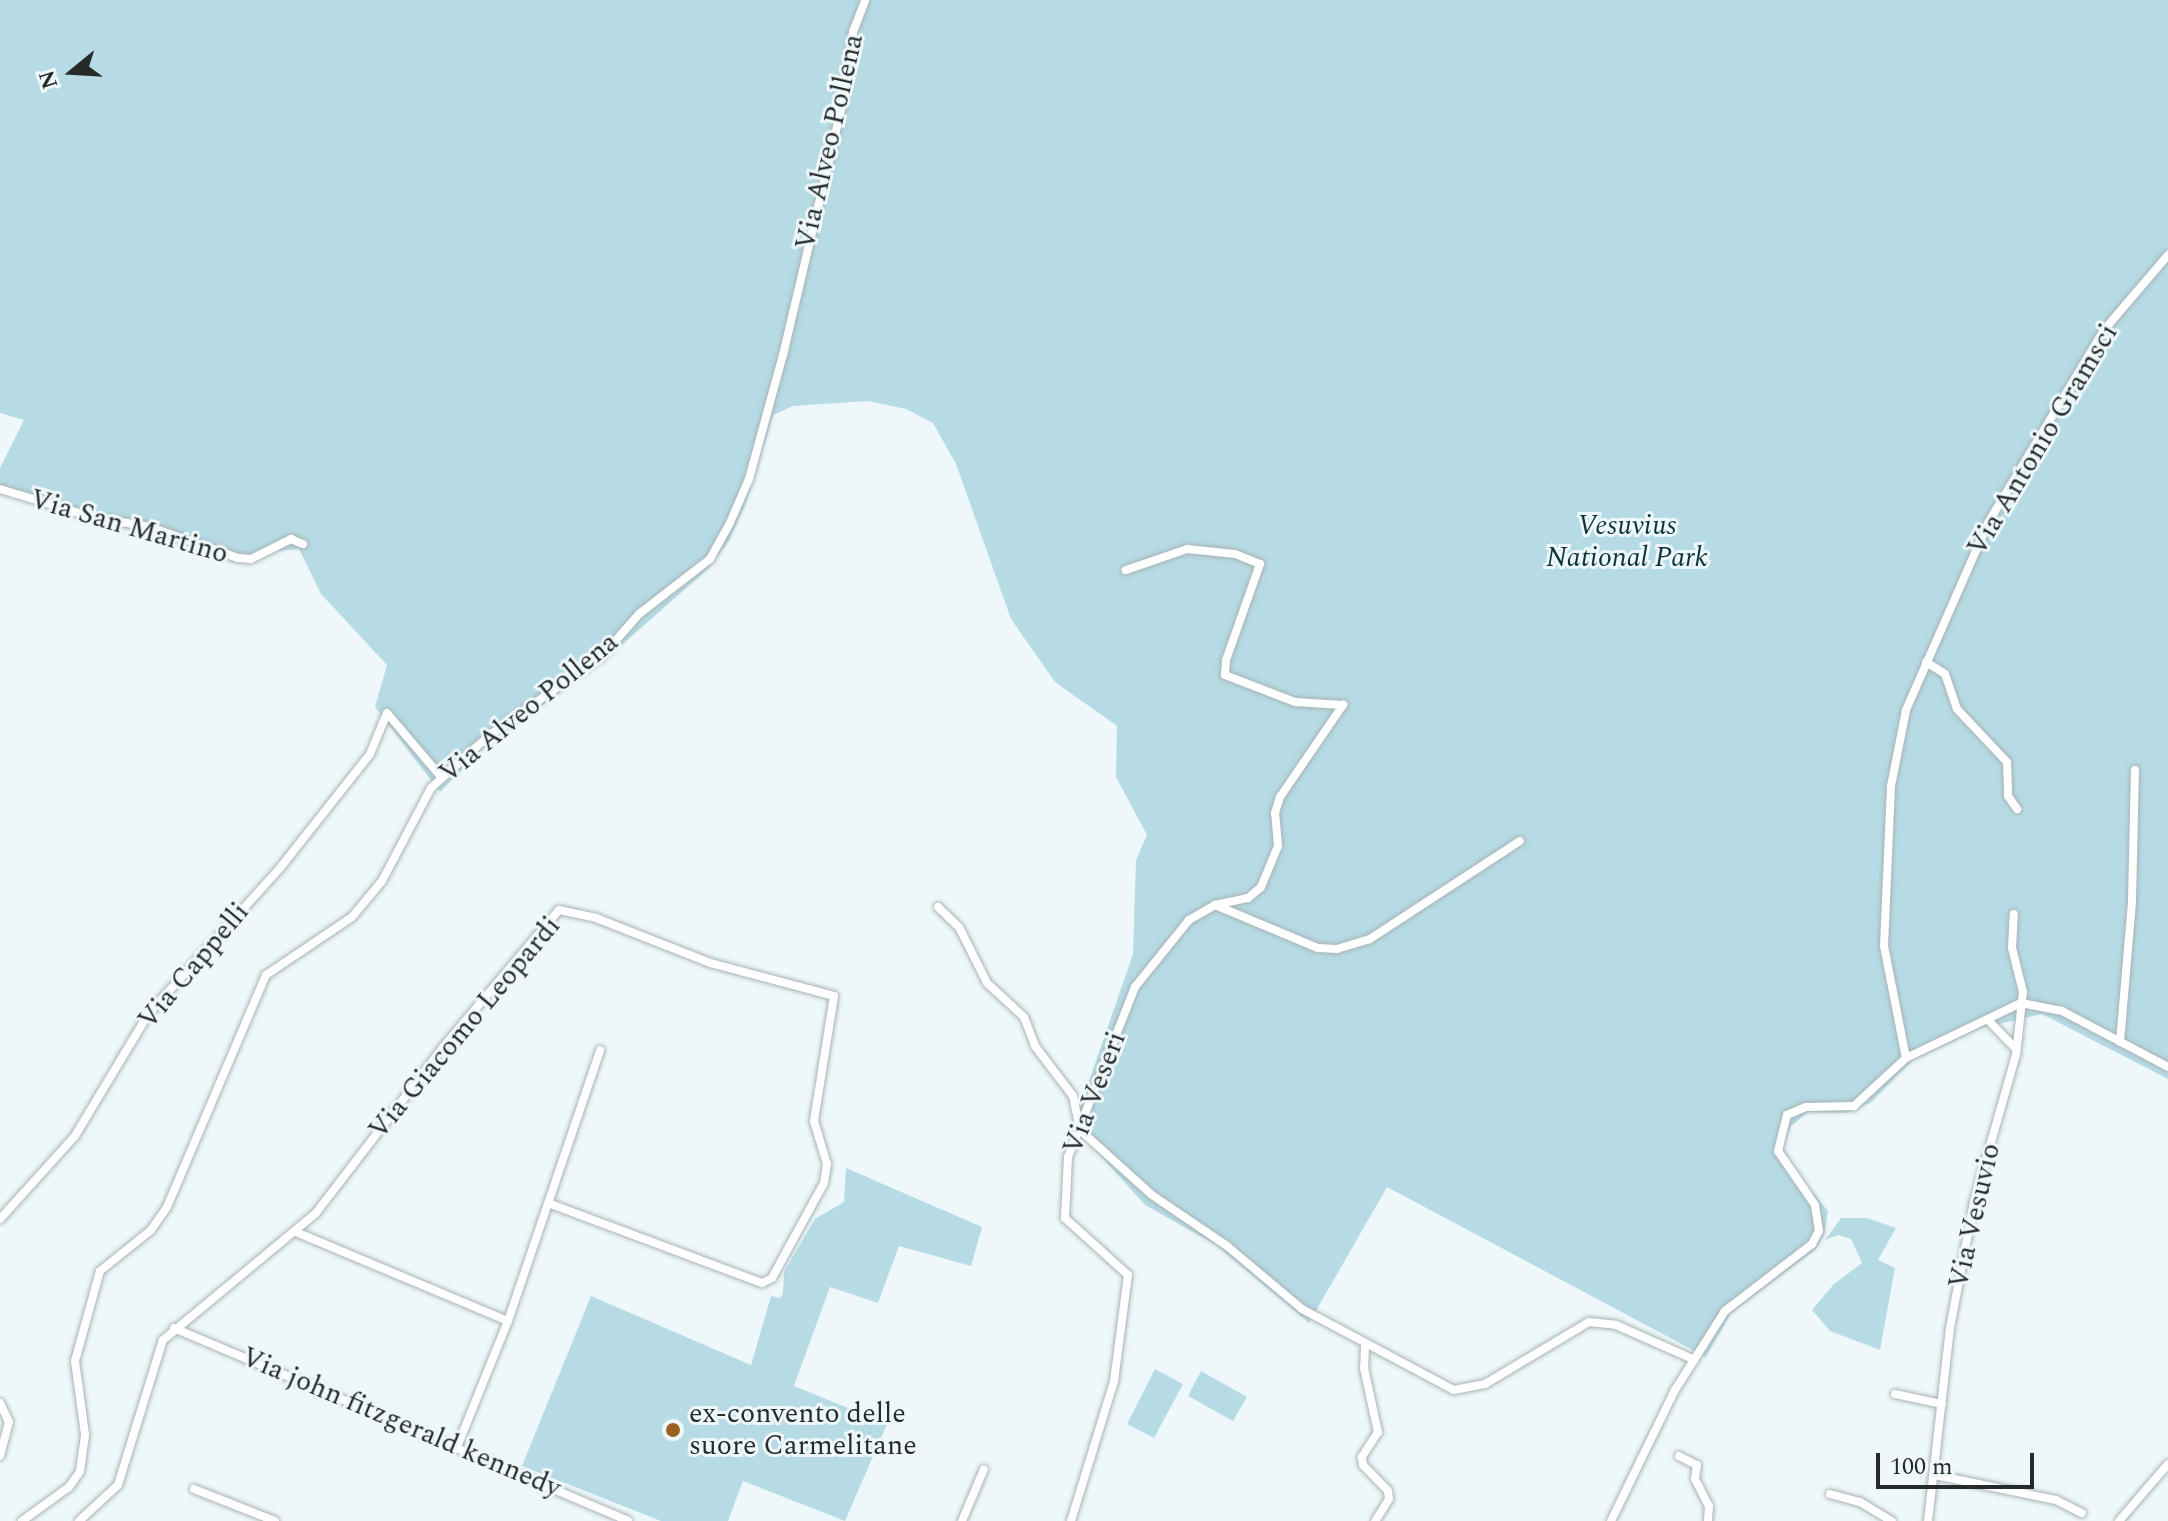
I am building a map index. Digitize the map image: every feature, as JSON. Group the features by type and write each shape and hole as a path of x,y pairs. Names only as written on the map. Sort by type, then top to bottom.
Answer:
{"street":[{"name":"Via Alveo Pollena","path":"22,1521 69,1487 80,1471 85,1434 75,1361 100,1271 151,1230 167,1207 266,975 352,917 382,881 431,788 491,734 602,656 639,614 710,559 729,525 749,479 783,355 844,97 853,32 865,0"},
{"name":"Via Antonio Gramsci","path":"1906,1058 1884,946 1891,786 1902,723 1988,523 2104,330 2168,255"},
{"name":"Via San Martino","path":"0,489 92,517 150,527 238,558 251,559 291,539 303,544"},
{"name":"Via Veseri","path":"1071,1521 1114,1381 1128,1275 1065,1218 1068,1157 1135,987 1175,933 1215,905 1248,898 1261,887 1278,846 1275,813 1280,797 1343,705 1295,702 1225,675 1226,660 1260,564 1235,554 1187,549 1126,570"},
{"path":"1926,662 1945,674 1957,709 2007,762 2008,796 2017,809"},
{"name":"Via Cappelli","path":"0,1219 75,1136 149,1013 280,868 361,765 387,713 442,778"},
{"path":"2120,1042 2132,901 2135,770"},
{"path":"1215,905 1318,948 1337,949 1370,939 1520,841"},
{"path":"938,907 959,927 987,983 1024,1017 1035,1046 1073,1096 1080,1130 1152,1195 1227,1246 1302,1309 1439,1385 1461,1390 1485,1384 1589,1322 1616,1325 1695,1360"},
{"name":"Via Giacomo Leopardi","path":"79,1521 118,1485 163,1340 296,1232 559,910 596,918 710,963 834,996 814,1121 827,1164 824,1183 772,1278 762,1283 548,1203"},
{"name":"Via Vesuvio","path":"1928,1521 1950,1328 1974,1202 2016,1049 2021,1003 2012,948 2014,914"},
{"path":"1611,1521 1695,1360 1725,1311 1812,1244 1819,1231 1815,1205 1778,1151 1787,1115 1806,1107 1854,1106 1906,1058 2021,1003 2062,1011 2168,1067"},
{"path":"1988,1020 2016,1049"},
{"path":"457,1447 508,1321 600,1050"},
{"path":"296,1232 508,1321"},
{"name":"Via john fitzgerald kennedy","path":"174,1328 628,1521"},
{"path":"1365,1345 1364,1368 1378,1432 1362,1457 1363,1465 1388,1491 1389,1499 1375,1521"},
{"path":"1895,1394 1942,1404"},
{"path":"0,1403 9,1422 0,1456"},
{"path":"1679,1456 1697,1465 1695,1479 1709,1506 1708,1521"},
{"path":"2119,1521 2168,1464"},
{"path":"962,1521 984,1469"},
{"path":"1935,1475 2056,1500 2082,1513"},
{"path":"194,1489 271,1520"},
{"path":"1830,1494 1860,1502 1892,1521"}],"green space":[{"name":"Vesuvius National Park","path":"0,0 2168,0 2168,1079 2042,1014 1981,1028 1913,1060 1870,1103 1846,1113 1808,1112 1790,1127 1783,1148 1795,1172 1828,1211 1824,1235 1815,1250 1731,1313 1706,1357 1387,1187 1309,1323 1216,1245 1145,1205 1097,1152 1078,1113 1133,954 1136,860 1147,835 1116,777 1117,726 1055,682 1011,619 956,464 933,423 906,409 868,401 793,406 773,415 746,503 729,541 708,569 608,657 480,751 440,792 375,707 387,665 321,594 299,549 275,551 248,562 0,493 0,468 24,420 0,413"},
{"path":"846,1168 982,1227 971,1266 899,1246 878,1303 830,1287 794,1386 887,1424 845,1521 743,1481 728,1521 661,1521 522,1466 591,1296 751,1365 771,1296 780,1298 783,1293 784,1272 815,1219 844,1202"},
{"path":"1841,1218 1867,1218 1896,1228 1878,1260 1895,1268 1880,1350 1830,1331 1812,1310 1834,1284 1862,1263 1851,1239 1838,1235 1825,1240"},
{"path":"1155,1369 1183,1384 1154,1438 1127,1424"},
{"path":"1201,1371 1247,1397 1233,1421 1188,1396"}],"place":[{"name":"ex-convento delle suore Carmelitane","path":"673,1430"}]}
